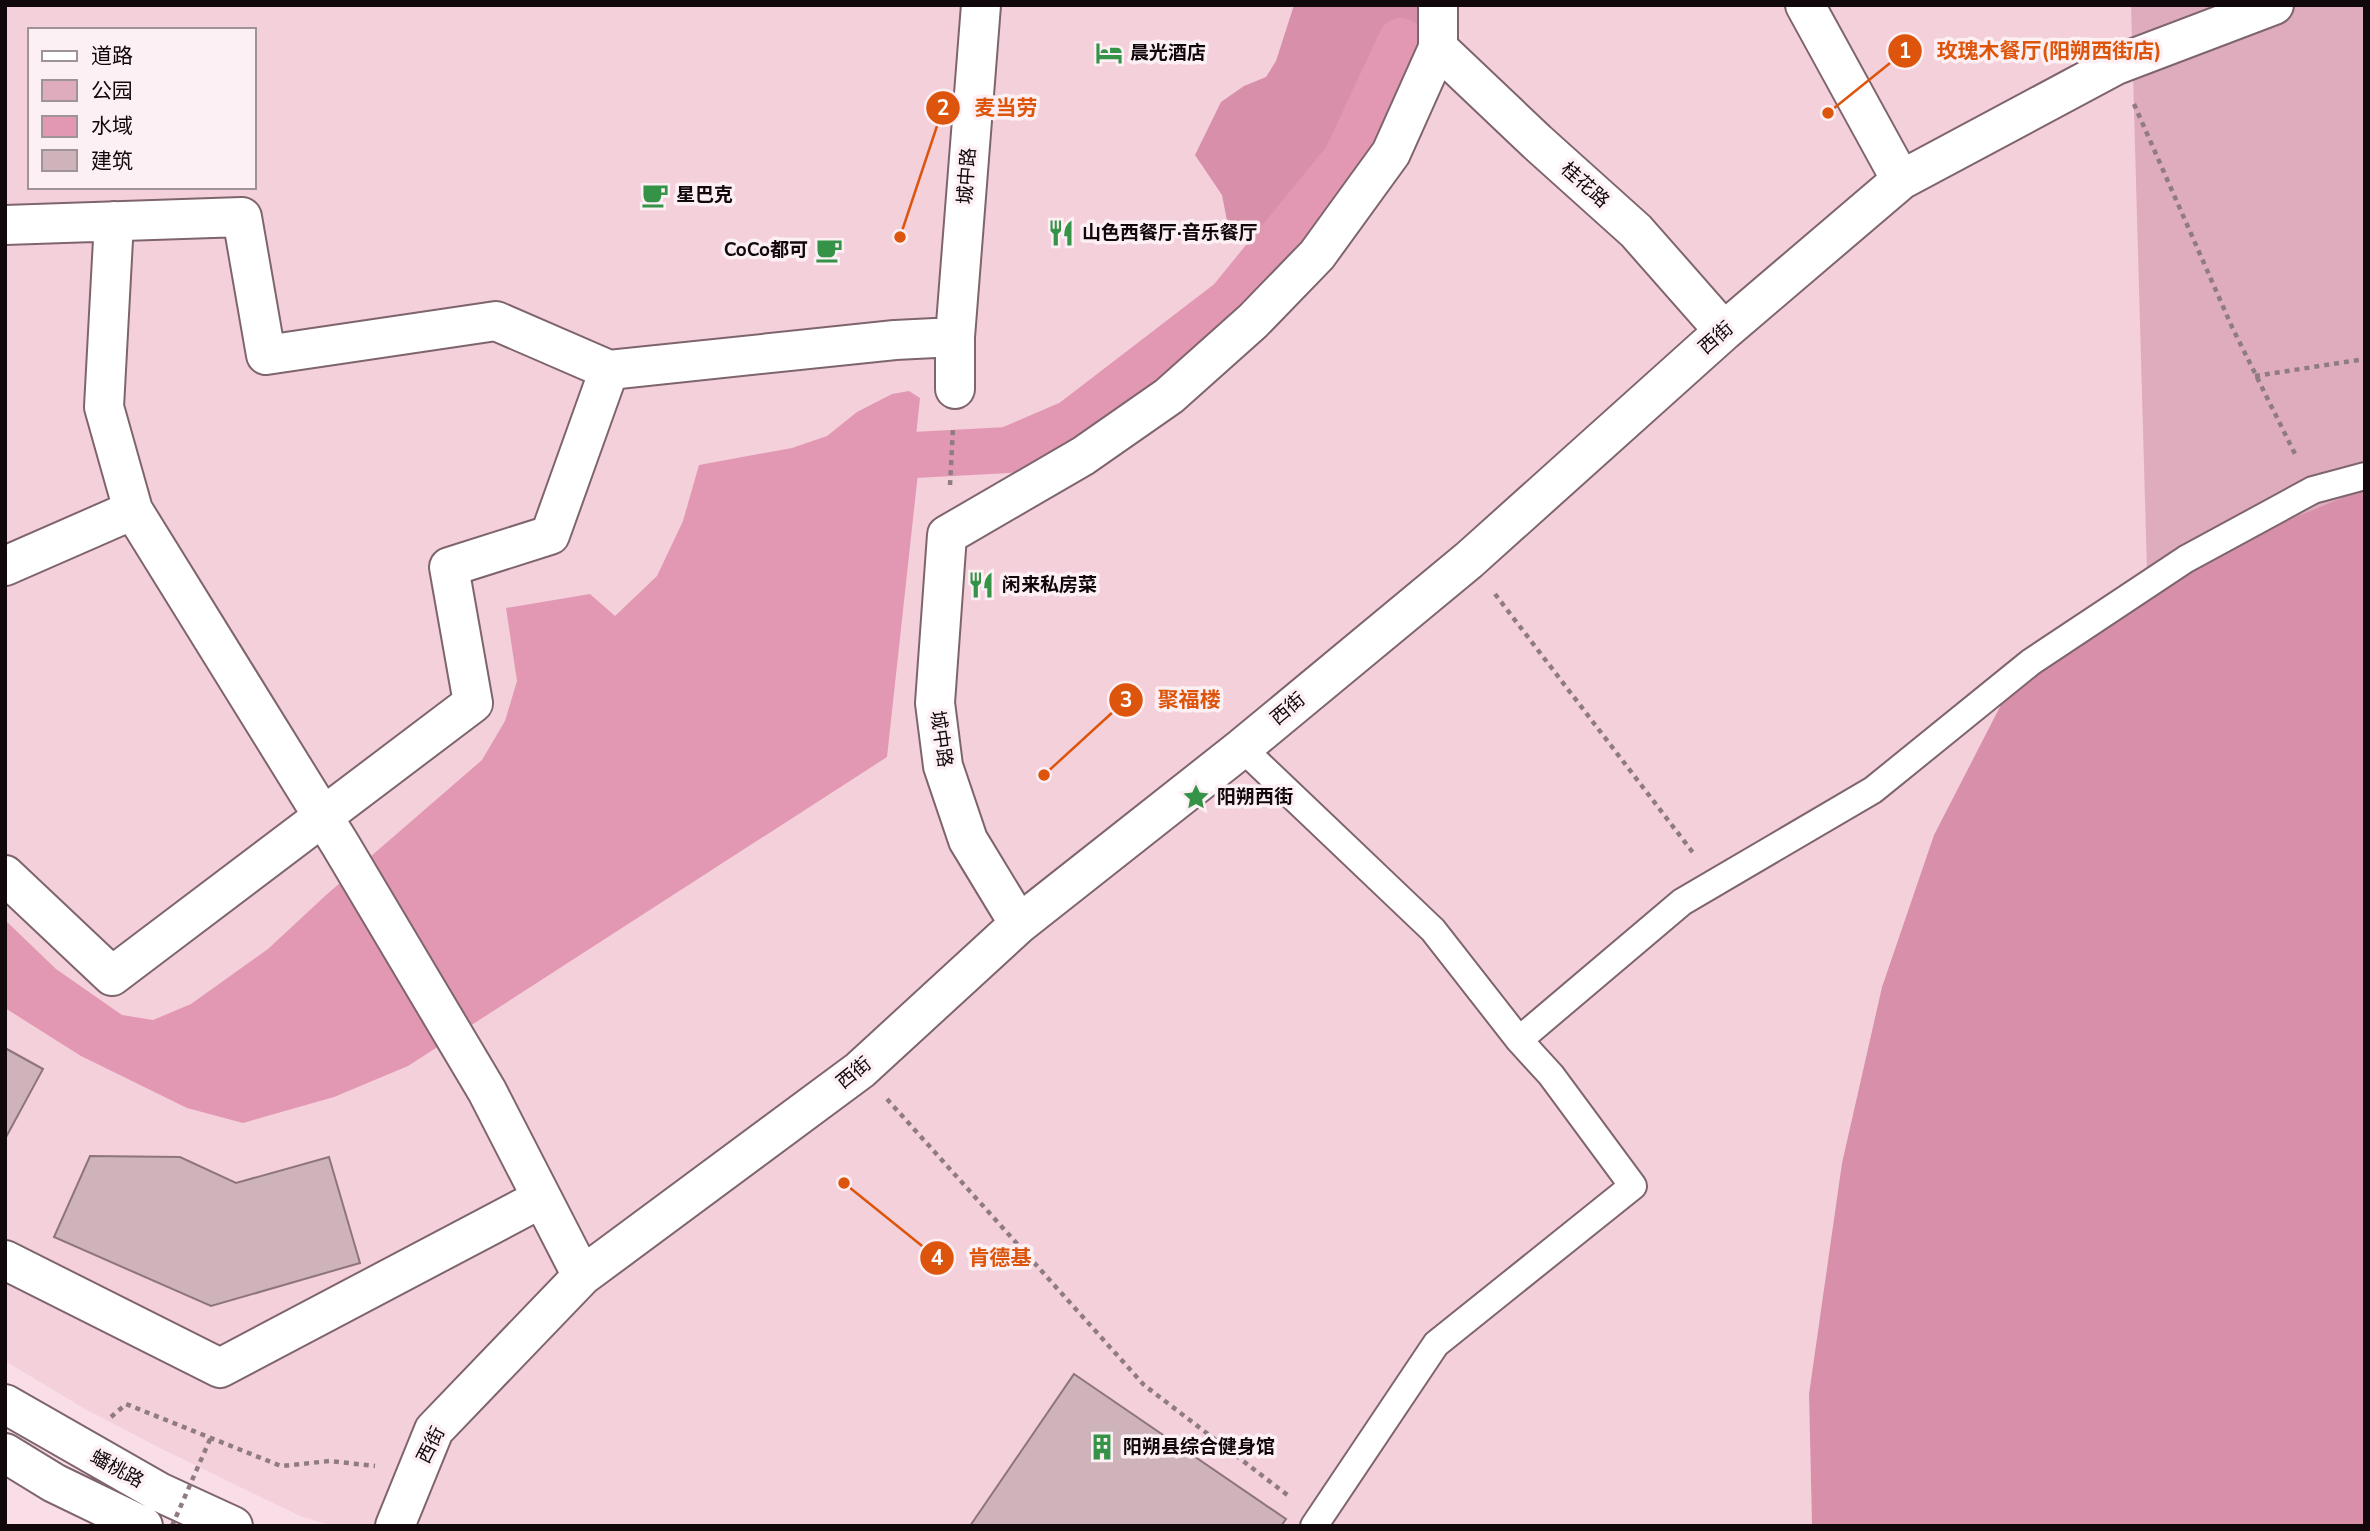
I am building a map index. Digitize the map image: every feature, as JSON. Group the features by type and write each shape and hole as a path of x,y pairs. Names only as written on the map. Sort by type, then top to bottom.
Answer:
{"street":[{"name":"城中路","path":"955,389 955,337 981,5"},
{"path":"1438,5 1438,48"},
{"path":"1805,5 1901,180"},
{"name":"西街","path":"395,1526 434,1430 582,1276 860,1070 1019,924 1241,748 1469,559 1724,331 1901,180 2116,65 2274,5"},
{"name":"城中路","path":"1019,924 968,840 943,766 935,703 947,535 1083,456 1169,396 1253,321 1317,255 1391,153 1438,48"},
{"name":"桂花路","path":"1438,48 1636,231 1724,331"},
{"path":"5,225 242,217 266,355 496,321 609,370 895,340 955,337"},
{"path":"114,221 104,407 133,510 332,831 487,1091 582,1276"},
{"path":"5,875 112,976 332,831 473,703 449,568 550,535 609,370"},
{"path":"5,566 133,510"},
{"path":"5,1260 220,1368 542,1198"},
{"name":"蟠桃路","path":"5,1404 159,1492 233,1526"},
{"name":"蟠桃路","path":"5,1453 54,1483 144,1526"}],"lane":[{"path":"1518,1040 1682,902 1873,790 2031,662 2186,559 2313,490 2365,475"},
{"path":"1241,748 1433,930 1518,1040 1551,1075 1633,1186 1436,1345 1316,1522"}],"path":[{"path":"2116,65 2255,376 2313,490"},
{"path":"2255,376 2365,359"},
{"path":"1469,559 1716,883"},
{"path":"860,1070 1144,1385 1316,1522"},
{"path":"78,1447 126,1404 281,1466 330,1461 418,1472"},
{"path":"172,1526 211,1437"}],"shaded area":[{"name":"阳朔西街","path":"5,5 968,5 981,179 1000,5 2365,5 2365,492 2006,695 1934,835 1882,987 1842,1163 1809,1394 1812,1526 333,1526 300,1516 85,1409 5,1361"},
{"path":"1294,5 1452,5 1420,42 1374,134 1336,194 1291,254 1245,244 1229,231 1222,195 1195,155 1221,102 1244,86 1266,77 1276,61"},
{"path":"2365,492 2365,1526 1812,1526 1809,1394 1842,1163 1882,987 1934,835 2006,695 2155,590 2283,522 2347,496"}],"green space":[{"path":"2131,5 2365,5 2365,1526 2174,1526"}],"water":[{"path":"909,391 920,398 914,455 918,473 887,757 408,1066 334,1097 243,1123 187,1108 81,1056 5,1008 5,920 56,969 122,1015 153,1020 191,1004 268,949 482,760 505,721 517,681 506,608 590,594 615,616 657,576 683,521 699,465 792,448 827,436 857,412 892,394"}],"building":[{"path":"5,1048 43,1069 5,1139"},
{"path":"90,1156 180,1157 236,1183 329,1157 360,1263 211,1306 54,1237"},
{"name":"阳朔县综合健身馆","path":"1074,1374 1286,1519 1281,1526 970,1526"}],"waterway":[{"path":"914,455 1008,450 1071,423 1230,301 1346,159 1401,41"}],"place":[{"name":"晨光酒店","path":"1109,53"},
{"name":"玫瑰木餐厅(阳朔西街店)","path":"1828,113"},
{"name":"星巴克","path":"655,195"},
{"name":"山色西餐厅·音乐餐厅","path":"1061,233"},
{"name":"麦当劳","path":"900,237"},
{"name":"CoCo都可","path":"829,250"},
{"name":"闲来私房菜","path":"981,585"},
{"name":"聚福楼","path":"1044,775"},
{"name":"阳朔西街","path":"1196,797"},
{"name":"肯德基","path":"844,1183"},
{"name":"阳朔县综合健身馆","path":"1102,1447"}]}
